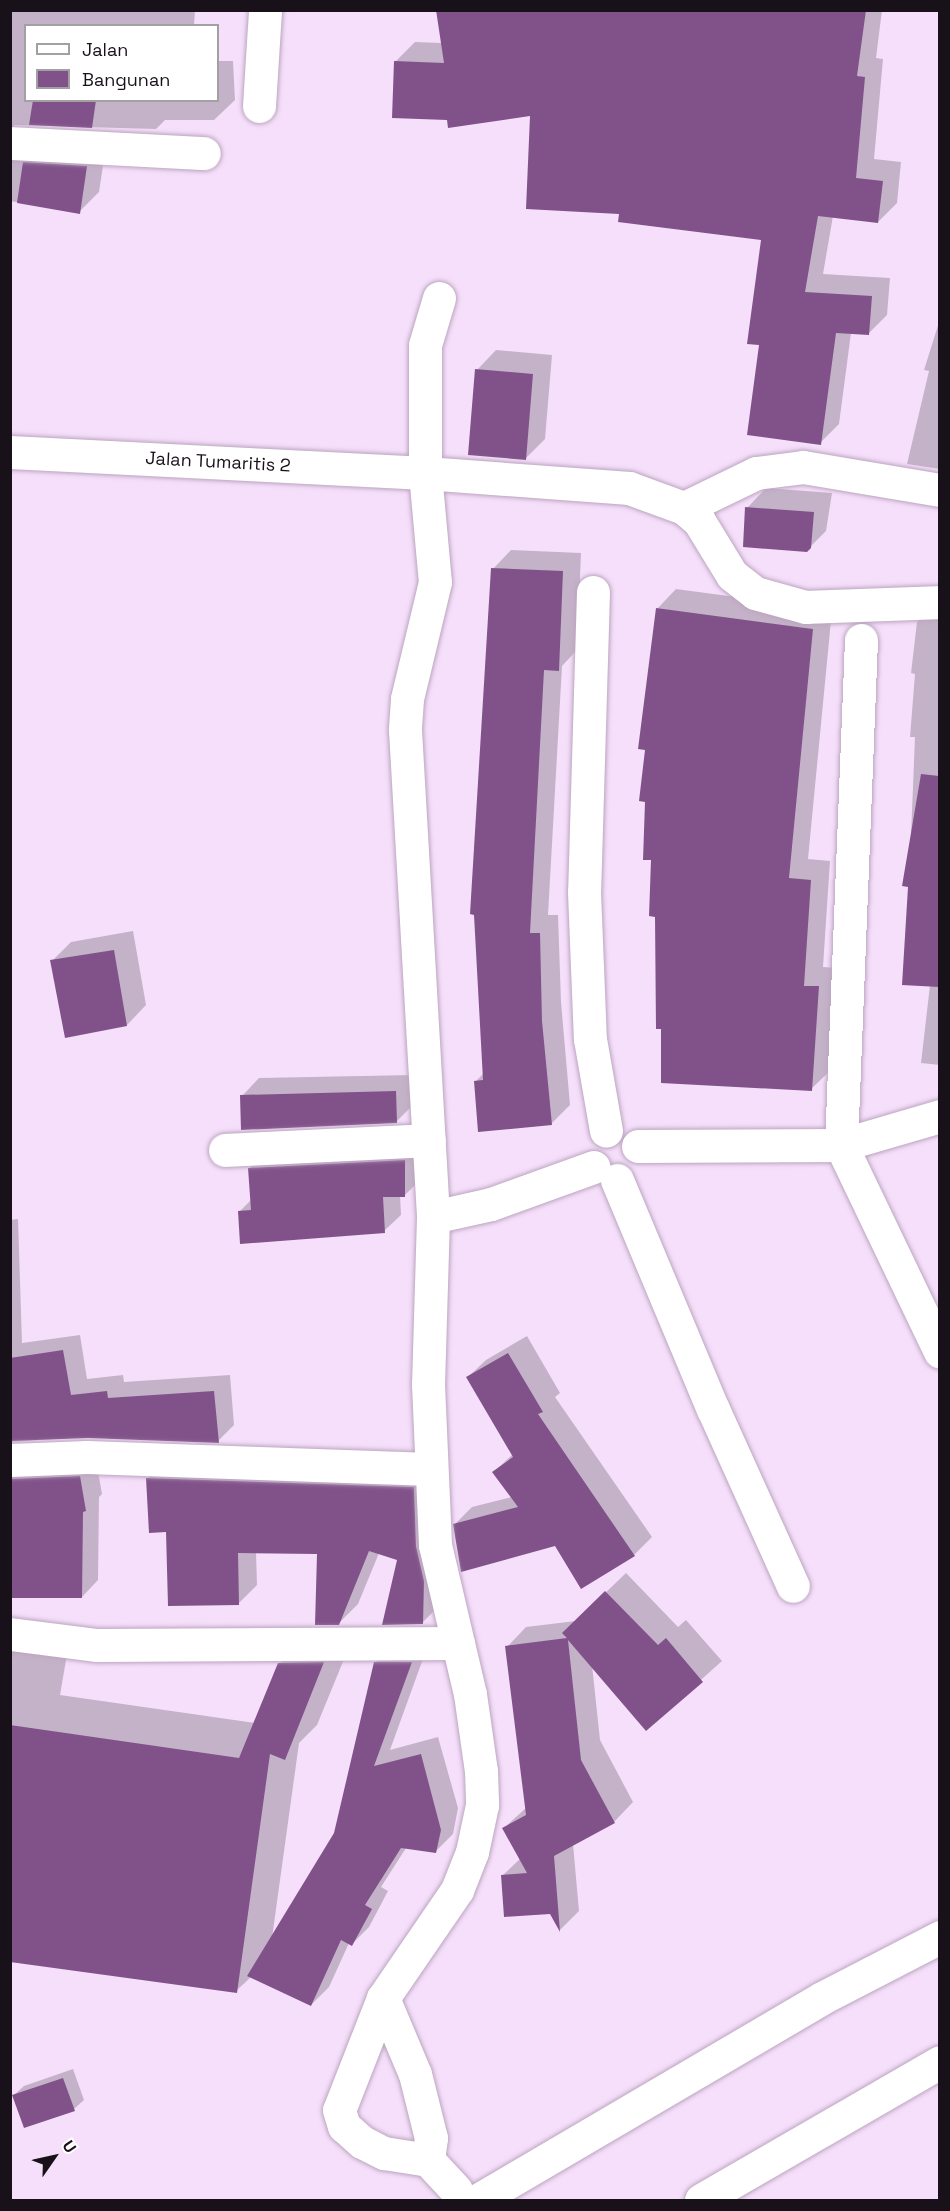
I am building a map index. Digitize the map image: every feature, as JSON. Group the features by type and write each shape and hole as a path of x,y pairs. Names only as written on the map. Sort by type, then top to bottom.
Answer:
{"main road":[{"path":"259,106 265,10"},
{"path":"10,143 204,153"},
{"path":"440,298 425,345 425,472 435,582 407,699 405,730 433,1216 428,1384 435,1545 458,1643 482,1771 482,1805 472,1852 458,1890 383,1998 339,2110 344,2126 362,2142 384,2153 428,2160 467,2195 822,1998 939,1937"},
{"name":"Jalan Tumaritis 2","path":"10,452 425,472 629,488 684,508"},
{"path":"939,490 828,470 792,468 756,473 684,508 714,541 732,575 755,593 806,607 939,602"},
{"path":"593,592 584,892 590,1039 606,1131"},
{"path":"861,640 841,1145 939,1352"},
{"path":"638,1146 841,1145 939,1116"},
{"path":"433,1216 491,1204 605,1174 630,1175 639,1162 638,1146 626,1132 606,1131 595,1139 590,1153 605,1174 793,1586"},
{"path":"225,1150 429,1140"},
{"path":"10,1460 87,1457 431,1469"},
{"path":"10,1634 97,1645 458,1643"},
{"path":"383,1998 416,2074 431,2138 428,2160"},
{"path":"701,2200 939,2062"}],"building":[{"path":"436,10 866,10 857,76 865,77 856,178 883,181 878,223 818,216 805,292 872,296 869,335 836,333 821,445 747,435 759,345 747,344 761,240 618,222 619,214 526,209 530,116 448,128 447,120 392,118 394,61 444,63"},
{"path":"33,102 96,102 92,128 29,125"},
{"path":"23,162 87,166 80,214 17,203"},
{"path":"475,369 533,374 526,460 468,455"},
{"path":"745,507 814,512 811,548 807,552 743,547"},
{"path":"491,568 563,571 559,671 544,670 530,933 540,933 542,1021 552,1125 478,1132 474,1081 483,1080 474,915 470,914"},
{"path":"656,608 813,629 789,878 811,880 804,986 819,986 812,1091 661,1083 661,1029 656,1029 655,917 649,916 651,860 643,860 645,802 639,801 645,750 638,749"},
{"path":"921,774 939,776 939,987 902,985 908,887 902,886"},
{"path":"114,950 127,1026 65,1038 50,960"},
{"path":"396,1091 397,1123 241,1130 240,1095"},
{"path":"405,1160 405,1197 383,1197 385,1233 240,1244 238,1211 251,1210 248,1168"},
{"path":"63,1350 71,1395 107,1391 108,1398 214,1391 219,1443 88,1438 10,1441 10,1358"},
{"path":"508,1353 543,1412 538,1414 635,1556 581,1589 555,1546 461,1572 453,1524 518,1507 492,1472 513,1457 466,1377"},
{"path":"80,1476 86,1511 83,1512 82,1598 10,1598 10,1479"},
{"path":"146,1478 414,1487 416,1546 424,1581 423,1624 382,1625 397,1560 369,1551 339,1625 315,1625 317,1554 238,1553 239,1605 168,1606 166,1532 149,1533"},
{"path":"605,1591 658,1645 666,1638 703,1682 646,1731 568,1640 581,1760 615,1823 554,1856 560,1932 550,1914 504,1917 501,1875 527,1873 502,1828 526,1815 505,1646 567,1638 562,1633"},
{"path":"324,1662 285,1760 270,1754 237,1993 10,1962 10,1725 239,1758 278,1663"},
{"path":"374,1662 412,1662 374,1766 421,1754 441,1830 436,1853 401,1848 365,1905 372,1909 352,1946 341,1940 311,2006 247,1976 334,1833"},
{"path":"63,2078 75,2111 24,2128 12,2095"}]}
